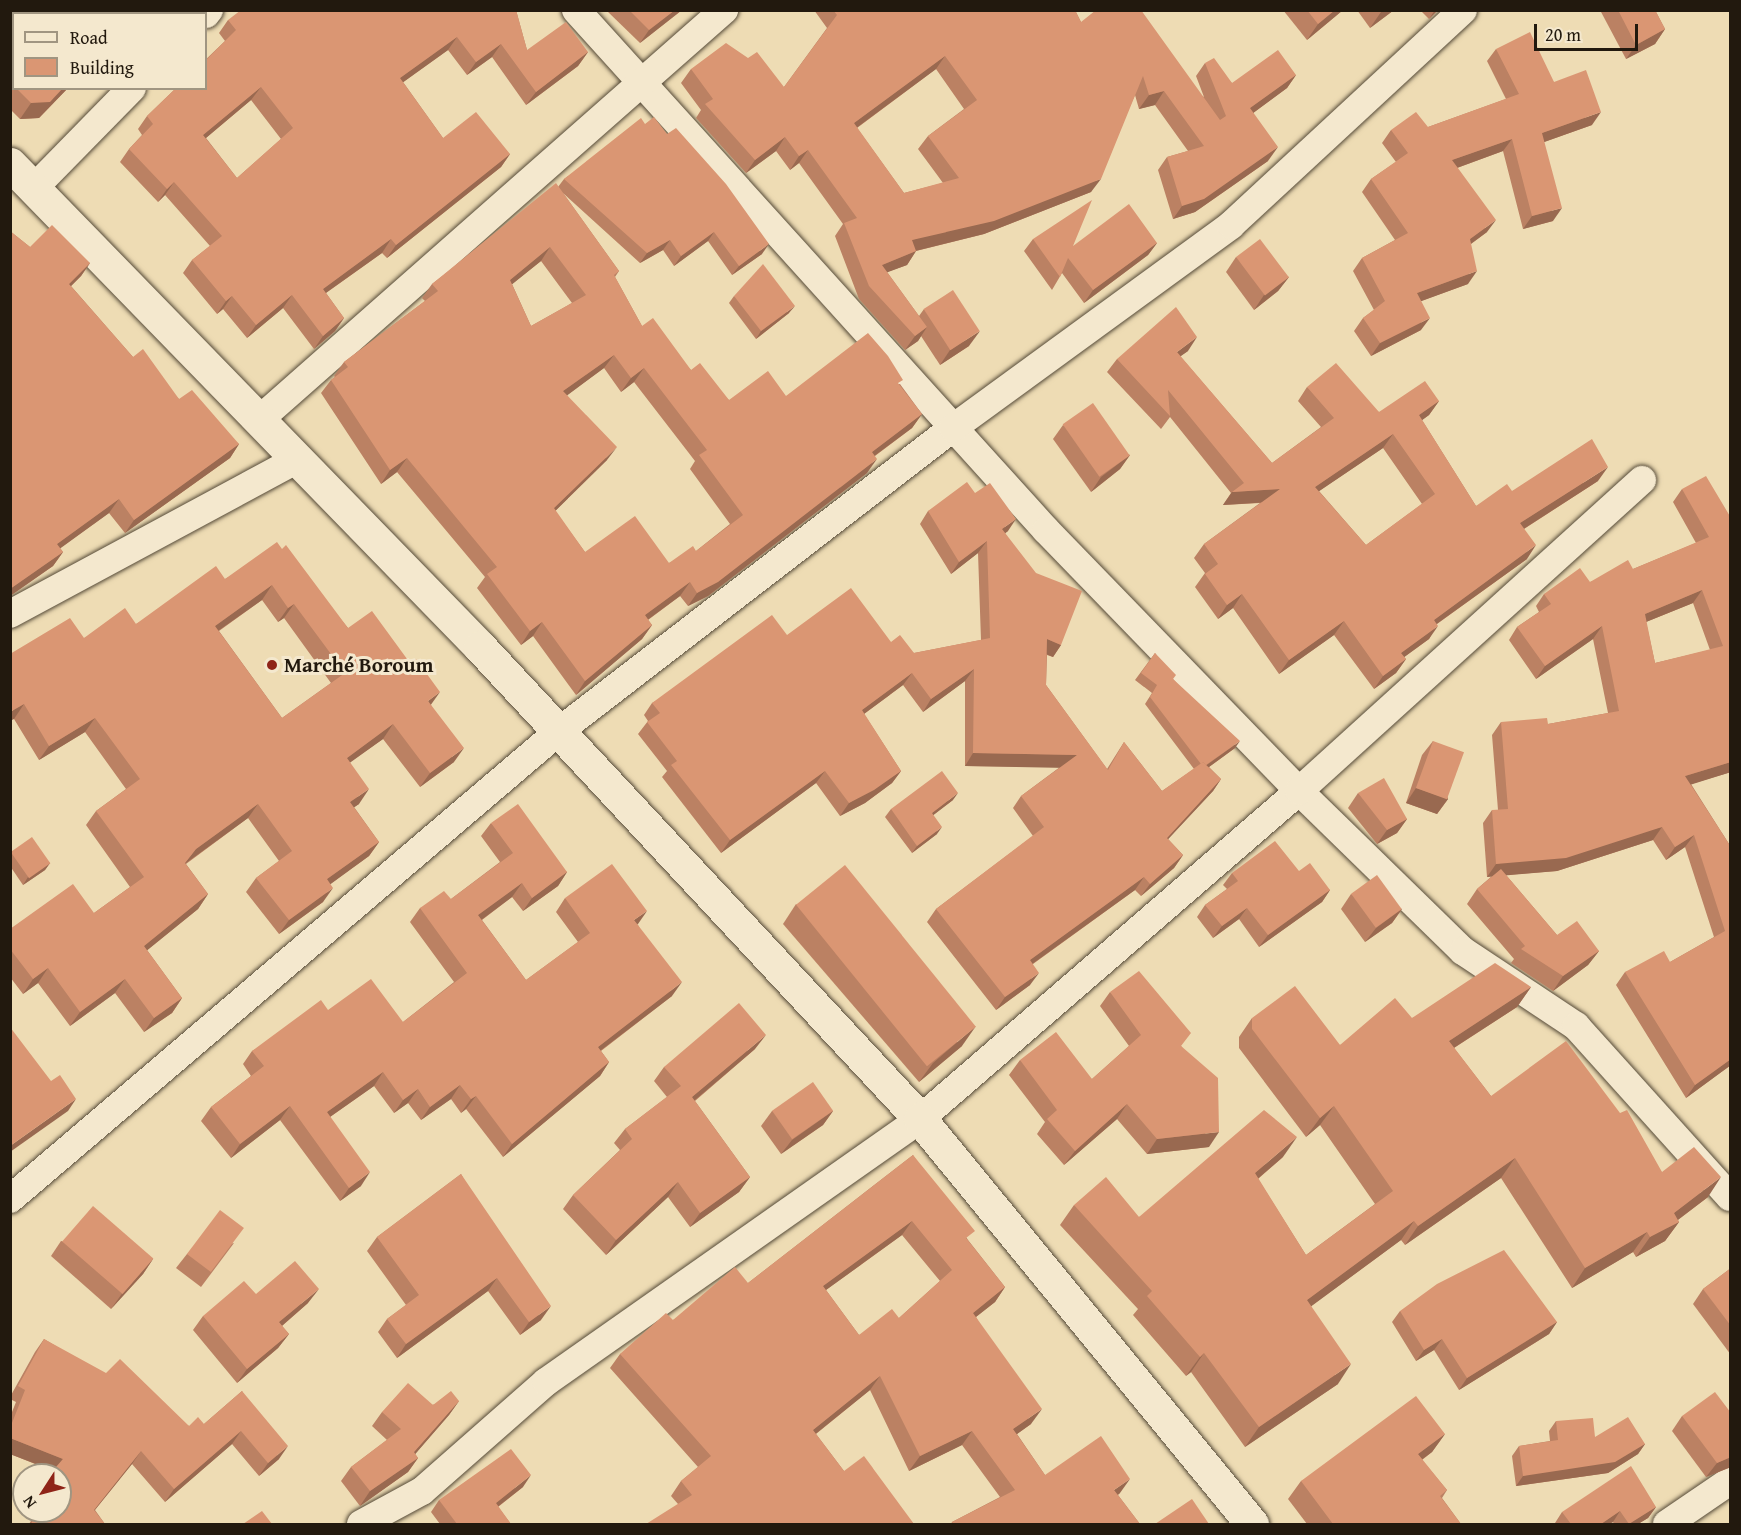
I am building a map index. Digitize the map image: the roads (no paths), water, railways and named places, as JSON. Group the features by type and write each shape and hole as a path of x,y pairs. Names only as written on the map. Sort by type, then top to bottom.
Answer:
{"street":[{"path":"576,10 953,428 1299,791 1463,951 1576,1026 1731,1197"},
{"path":"260,418 639,81 724,10"},
{"path":"10,1199 558,732 953,428 1231,225 1463,10"},
{"path":"36,186 130,90"},
{"path":"10,164 36,186 260,418 920,1119 1252,1524"},
{"path":"10,614 298,459"},
{"path":"361,1524 422,1491 546,1383 920,1119 1299,791 1642,480"},
{"path":"1667,1524 1731,1481"}],"place":[{"name":"Marché Boroum","path":"272,665"}]}
